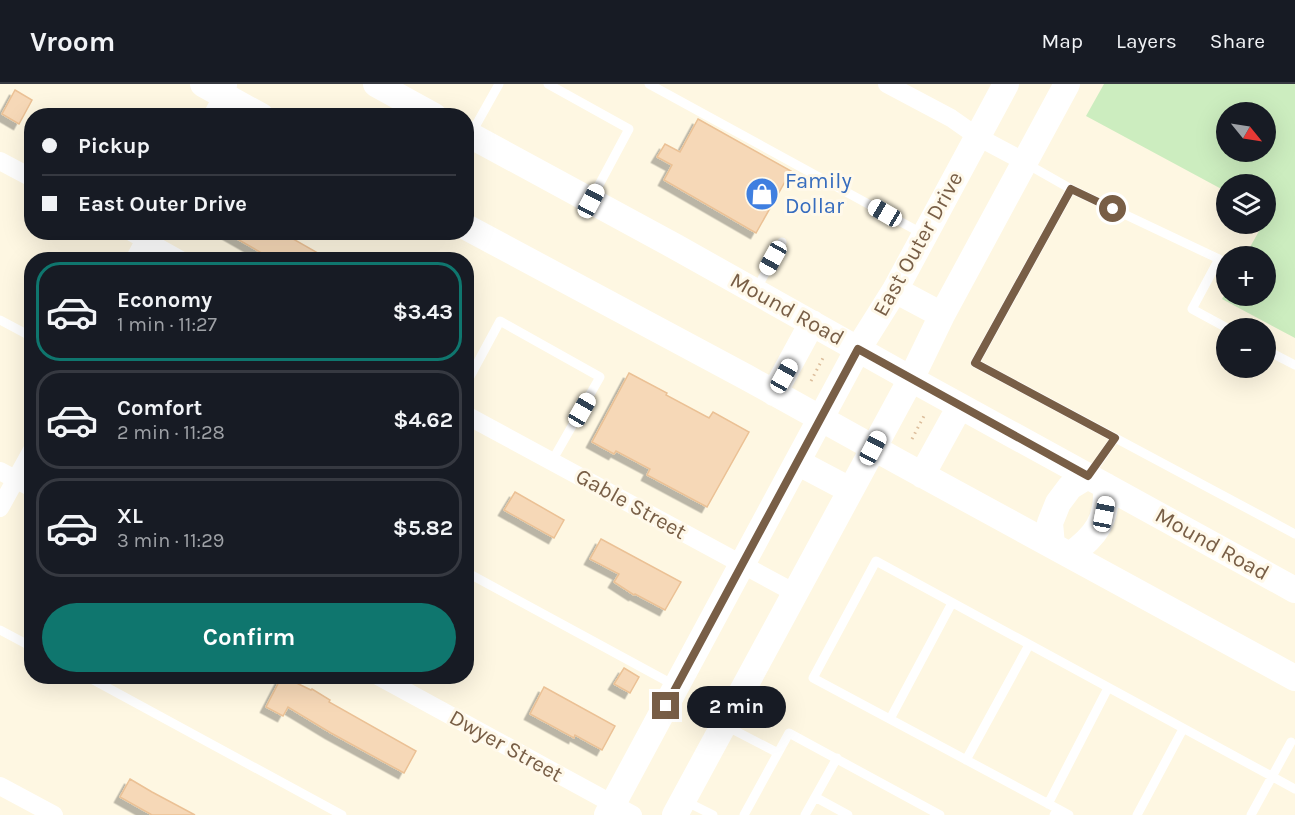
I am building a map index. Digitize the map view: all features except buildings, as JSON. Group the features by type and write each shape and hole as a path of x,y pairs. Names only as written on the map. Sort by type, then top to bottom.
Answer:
{"main road":[{"name":"East Outer Drive","path":"618,811 676,686 858,349 895,290 1006,84"},
{"path":"679,807 911,379 942,315 1067,84"},
{"path":"385,86 421,108"},
{"path":"217,95 244,108"},
{"name":"Mound Road","path":"474,137 1295,590"},
{"path":"474,231 1295,678"},
{"path":"895,290 942,315"},
{"path":"774,393 812,323"},
{"path":"922,475 960,406"},
{"path":"797,462 850,490"},
{"path":"1097,481 1107,500 1098,526 1092,537 1061,550 1050,523 1058,503 1070,487 1097,481"}],"street":[{"path":"887,84 1025,162"},
{"path":"0,161 24,174"},
{"path":"150,240 169,252"},
{"name":"Gable Street","path":"474,419 795,593"},
{"path":"0,508 24,465"},
{"name":"Dwyer Street","path":"392,684 618,811"},
{"path":"0,786 54,815"}],"lane":[{"path":"474,126 499,84"},
{"path":"548,84 629,129 591,201"},
{"path":"649,84 818,181 924,235"},
{"path":"1025,162 1071,189 1219,259 1192,309 1216,322"},
{"path":"1071,189 975,363 1295,534"},
{"path":"755,291 782,242"},
{"path":"0,320 24,333"},
{"path":"474,369 500,321 600,377 552,462"},
{"path":"1276,355 1295,365"},
{"path":"1097,481 1115,438"},
{"path":"1069,815 1056,812 1048,804 813,678 876,561 1295,789"},
{"path":"474,577 676,686"},
{"path":"890,719 952,603"},
{"path":"0,630 24,643"},
{"path":"966,760 1029,645"},
{"path":"101,684 342,815"},
{"path":"1048,804 1108,688"},
{"path":"723,725 778,753"},
{"path":"1137,815 1183,729"},
{"path":"744,815 789,733 940,815"},
{"path":"1251,815 1291,742"},
{"path":"805,815 837,758"},
{"path":"815,797 848,815"},
{"path":"679,807 713,815"}],"path":[{"path":"811,381 824,356"},
{"path":"912,439 925,414"}],"green space":[{"path":"1104,84 1295,84 1295,338 1276,328 1276,318 1258,318 1235,306 1276,306 1276,246 1251,246 1257,234 1276,234 1276,174 1216,174 1216,186 1086,116"}],"place":[{"name":"Family Dollar","path":"762,194"}],"route":[{"path":"666,706 858,349 1088,476 1115,438 975,363 1071,189 1113,209"}]}
